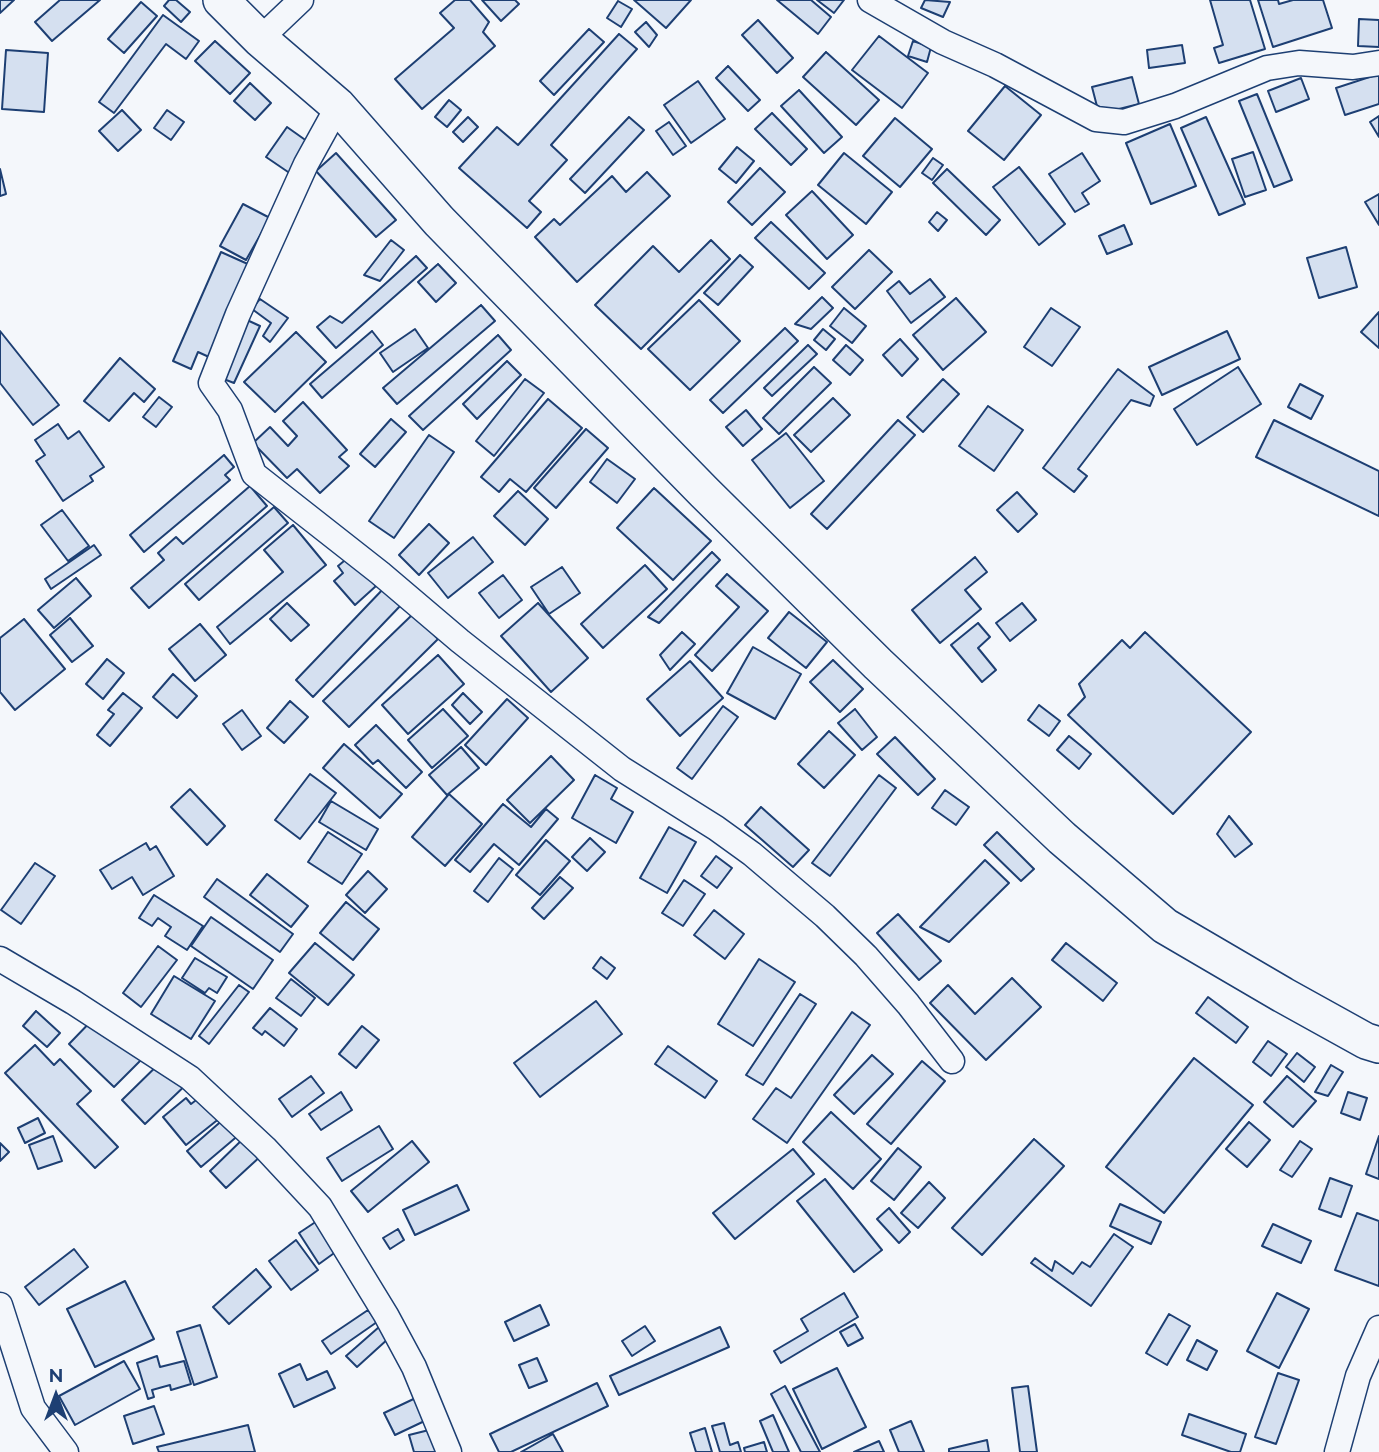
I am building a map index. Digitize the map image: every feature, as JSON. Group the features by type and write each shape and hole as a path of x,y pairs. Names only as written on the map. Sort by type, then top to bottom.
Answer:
{"main road":[{"path":"221,0 260,39 338,106 439,221 704,492 878,664 1062,838 1165,926 1283,995 1366,1041 1379,1045"}],"street":[{"path":"260,39 301,0"},
{"path":"870,0 943,42 995,65 1096,119 1124,122 1175,106 1267,68 1299,63 1353,67 1379,63"},
{"path":"338,106 306,164 238,314 211,383 230,410 254,474 380,572 460,641 622,769 716,828 825,916 866,956 952,1061"},
{"path":"0,959 73,1002 190,1078 265,1148 320,1207 408,1357 449,1452"},
{"path":"0,1306 33,1408 66,1452"},
{"path":"1337,1452 1358,1376 1379,1328"}],"building":[{"path":"0,0 14,0 0,13"},
{"path":"60,0 100,0 52,41 35,22"},
{"path":"169,0 176,0 190,12 181,22 164,6"},
{"path":"455,0 470,0 489,22 483,32 495,46 422,109 395,79 454,28 440,13"},
{"path":"482,0 515,0 519,4 501,21"},
{"path":"634,0 691,0 666,28"},
{"path":"777,0 811,0 831,17 818,34"},
{"path":"817,0 844,0 834,13"},
{"path":"925,0 950,2 943,17 921,8"},
{"path":"1210,0 1250,0 1265,49 1219,63 1214,48 1223,45"},
{"path":"1258,0 1278,0 1279,4 1293,0 1323,0 1332,28 1273,47"},
{"path":"618,1 632,9 621,27 607,18"},
{"path":"141,2 157,16 124,53 108,39"},
{"path":"163,15 199,41 186,59 166,44 114,113 99,102"},
{"path":"1359,19 1379,20 1379,47 1358,46"},
{"path":"758,20 793,58 777,73 742,35"},
{"path":"646,22 657,35 649,47 635,32"},
{"path":"589,29 604,42 554,95 540,81"},
{"path":"619,34 637,49 551,145 567,160 529,201 541,212 527,228 459,168 497,127 518,145"},
{"path":"879,36 928,73 902,108 852,70"},
{"path":"215,41 250,73 230,94 195,61"},
{"path":"913,41 931,47 927,62 908,56"},
{"path":"1182,45 1185,63 1149,68 1147,50"},
{"path":"6,50 48,53 44,112 2,109"},
{"path":"826,52 879,100 856,125 803,77"},
{"path":"728,66 760,100 748,111 716,78"},
{"path":"1379,74 1379,104 1345,115 1336,88"},
{"path":"1132,77 1139,104 1099,114 1092,87"},
{"path":"1301,78 1309,99 1276,112 1268,91"},
{"path":"698,81 725,119 691,143 664,105"},
{"path":"250,83 271,103 255,120 234,101"},
{"path":"1005,86 1041,115 1004,160 968,131"},
{"path":"799,90 842,137 824,153 781,106"},
{"path":"1257,94 1292,180 1274,187 1239,101"},
{"path":"449,100 461,110 447,127 435,117"},
{"path":"122,110 141,130 118,151 99,131"},
{"path":"167,110 184,122 171,140 154,128"},
{"path":"772,113 807,149 791,165 755,129"},
{"path":"1379,116 1379,137 1370,122"},
{"path":"468,117 478,127 463,142 453,132"},
{"path":"629,117 644,130 585,193 570,179"},
{"path":"1206,117 1245,204 1219,215 1181,128"},
{"path":"895,118 932,149 900,187 863,156"},
{"path":"669,122 686,146 673,155 656,131"},
{"path":"1170,124 1196,186 1151,204 1126,143"},
{"path":"287,127 311,144 291,174 266,157"},
{"path":"737,147 754,161 736,183 719,169"},
{"path":"1253,152 1266,190 1245,197 1232,159"},
{"path":"336,153 396,220 376,237 316,171"},
{"path":"844,153 892,192 866,224 818,185"},
{"path":"1082,153 1100,181 1082,193 1089,204 1075,212 1049,174"},
{"path":"933,158 943,165 932,180 922,173"},
{"path":"1019,167 1065,224 1039,245 993,187"},
{"path":"760,168 785,192 752,225 728,202"},
{"path":"0,169 6,194 0,196"},
{"path":"947,169 1000,220 986,235 933,183"},
{"path":"647,172 670,196 577,282 535,237 554,219 560,225 612,176 626,192"},
{"path":"812,191 853,235 827,259 786,215"},
{"path":"1379,194 1379,225 1365,202"},
{"path":"243,204 270,218 246,260 220,246"},
{"path":"937,212 947,220 938,231 929,222"},
{"path":"771,222 825,273 809,289 755,238"},
{"path":"1124,225 1132,244 1107,254 1099,236"},
{"path":"391,240 404,250 380,281 364,275"},
{"path":"711,240 730,259 641,349 595,305 653,246 679,272"},
{"path":"1346,247 1357,287 1319,298 1307,258"},
{"path":"869,250 892,272 855,309 832,287"},
{"path":"221,252 250,265 209,357 198,352 191,369 173,361"},
{"path":"740,255 753,267 718,305 704,293"},
{"path":"416,256 427,268 336,348 317,327 330,316 342,323"},
{"path":"438,264 456,283 436,302 418,282"},
{"path":"930,279 945,297 911,323 887,291 899,281 910,294"},
{"path":"822,297 833,308 811,329 795,324"},
{"path":"956,298 986,332 943,370 913,335"},
{"path":"260,299 288,318 270,342 263,336 271,323 252,309"},
{"path":"699,300 740,341 690,390 648,349"},
{"path":"481,305 495,321 397,404 383,388"},
{"path":"844,308 866,326 852,343 830,326"},
{"path":"1051,308 1080,327 1052,366 1024,347"},
{"path":"1379,312 1379,348 1361,332"},
{"path":"247,320 260,326 234,383 221,378"},
{"path":"785,328 798,341 723,413 710,400"},
{"path":"415,329 428,348 393,372 380,353"},
{"path":"823,329 835,339 826,350 814,340"},
{"path":"0,331 59,405 33,425 0,383"},
{"path":"372,331 383,345 322,398 310,384"},
{"path":"1227,331 1240,359 1162,395 1149,367"},
{"path":"296,332 326,362 275,412 244,382"},
{"path":"498,335 511,350 423,430 409,416"},
{"path":"900,339 918,359 902,376 883,355"},
{"path":"808,345 817,354 772,396 764,388"},
{"path":"846,345 863,360 850,375 833,360"},
{"path":"120,358 155,389 144,402 134,393 109,421 84,401"},
{"path":"507,361 521,375 477,419 463,404"},
{"path":"814,367 831,383 779,434 763,418"},
{"path":"1238,367 1261,404 1197,445 1174,409"},
{"path":"1118,369 1154,396 1150,406 1131,400 1078,469 1087,476 1074,492 1043,468"},
{"path":"525,379 544,393 494,456 476,441"},
{"path":"943,379 959,394 923,432 907,417"},
{"path":"1300,384 1323,396 1311,419 1288,407"},
{"path":"159,397 172,407 156,427 143,417"},
{"path":"833,398 850,415 811,452 794,435"},
{"path":"548,399 582,428 526,492 510,479 499,492 481,477"},
{"path":"303,402 347,450 339,457 349,466 320,493 297,469 287,478 253,443 270,427 288,446 297,436 283,421"},
{"path":"988,406 1023,430 994,471 959,446"},
{"path":"746,410 762,429 743,446 726,427"},
{"path":"391,419 406,432 375,467 360,454"},
{"path":"898,420 915,435 827,529 811,514"},
{"path":"1274,420 1379,471 1379,516 1256,457"},
{"path":"58,424 68,439 79,431 104,467 90,476 93,481 63,501 36,461 45,455 35,440"},
{"path":"586,429 608,448 556,508 534,488"},
{"path":"786,433 824,481 790,508 752,460"},
{"path":"429,435 454,452 394,538 369,521"},
{"path":"224,455 234,467 225,475 230,480 144,552 130,535"},
{"path":"607,459 635,479 617,503 590,482"},
{"path":"250,486 267,506 149,608 131,588 164,560 158,553 176,537 183,544"},
{"path":"654,488 711,541 673,580 617,528"},
{"path":"518,491 548,519 525,545 494,516"},
{"path":"1017,492 1037,514 1018,532 997,510"},
{"path":"274,507 288,523 199,600 185,584"},
{"path":"62,510 89,546 68,561 41,525"},
{"path":"429,524 449,543 419,575 399,555"},
{"path":"293,525 326,565 230,644 217,627 283,572 264,550"},
{"path":"473,537 493,562 448,598 428,573"},
{"path":"94,545 101,555 51,589 45,579"},
{"path":"712,552 720,560 659,623 648,617"},
{"path":"350,556 376,586 355,605 334,581 343,573 338,566"},
{"path":"975,557 987,572 965,590 981,609 940,643 912,610"},
{"path":"645,565 667,589 603,648 581,624"},
{"path":"562,567 580,593 549,614 531,587"},
{"path":"727,574 768,611 712,671 695,655 739,607 716,586"},
{"path":"503,575 522,600 499,618 479,593"},
{"path":"76,578 91,596 54,628 38,610"},
{"path":"385,587 402,604 313,697 296,680"},
{"path":"287,603 309,625 291,641 270,619"},
{"path":"538,603 588,658 551,692 501,636"},
{"path":"1022,603 1036,620 1010,641 996,623"},
{"path":"789,612 827,642 806,668 768,638"},
{"path":"413,614 438,639 349,727 323,701"},
{"path":"70,618 93,646 72,662 50,635"},
{"path":"24,619 65,669 15,710 0,692 0,638"},
{"path":"978,623 990,637 978,648 996,670 982,682 951,645"},
{"path":"200,624 226,655 195,681 169,649"},
{"path":"682,632 695,644 670,670 660,655"},
{"path":"1145,632 1251,732 1173,814 1068,715 1085,697 1079,684 1122,640 1130,648"},
{"path":"753,647 801,674 775,719 727,693"},
{"path":"438,655 464,684 408,734 382,705"},
{"path":"107,659 124,673 103,699 86,684"},
{"path":"833,660 863,689 840,712 810,682"},
{"path":"690,661 723,698 680,736 647,699"},
{"path":"173,674 197,696 177,718 153,697"},
{"path":"123,693 142,708 110,746 97,735 114,714 108,710"},
{"path":"463,693 482,712 470,724 452,705"},
{"path":"507,699 528,718 486,765 465,745"},
{"path":"290,701 308,717 284,743 267,728"},
{"path":"1039,705 1060,721 1049,736 1028,720"},
{"path":"723,706 738,717 692,779 677,768"},
{"path":"443,709 468,736 432,768 408,740"},
{"path":"855,709 877,737 862,750 838,723"},
{"path":"242,710 261,736 242,750 223,724"},
{"path":"376,725 422,772 406,788 378,760 373,764 355,745"},
{"path":"829,731 855,755 824,788 798,764"},
{"path":"1069,736 1091,754 1079,769 1057,750"},
{"path":"895,737 935,779 918,795 877,754"},
{"path":"344,744 402,794 380,818 323,768"},
{"path":"461,747 479,768 447,795 429,775"},
{"path":"551,756 574,780 530,823 507,800"},
{"path":"310,774 336,793 300,839 275,820"},
{"path":"595,775 617,788 611,799 633,812 616,843 572,818"},
{"path":"879,775 896,788 830,876 812,863"},
{"path":"190,789 225,826 207,845 171,807"},
{"path":"945,790 969,807 956,825 932,808"},
{"path":"449,794 482,824 445,866 412,837"},
{"path":"331,801 378,829 366,850 319,822"},
{"path":"503,804 531,827 546,809 558,819 519,865 494,844 470,872 455,860"},
{"path":"761,807 809,850 793,867 745,825"},
{"path":"1229,816 1252,844 1235,857 1217,834"},
{"path":"669,827 696,842 667,893 640,878"},
{"path":"328,832 362,854 342,884 308,862"},
{"path":"997,832 1034,869 1021,881 984,845"},
{"path":"590,838 605,852 587,871 572,857"},
{"path":"546,840 570,861 540,895 516,875"},
{"path":"146,843 150,850 156,846 174,876 143,895 132,877 112,889 100,870"},
{"path":"716,856 732,868 717,888 701,876"},
{"path":"499,858 513,869 488,902 474,891"},
{"path":"985,860 1009,883 949,942 920,927"},
{"path":"35,863 55,876 21,924 1,910"},
{"path":"368,871 387,889 365,913 346,895"},
{"path":"267,874 308,906 291,927 250,895"},
{"path":"560,877 573,888 544,919 532,908"},
{"path":"217,879 293,934 280,952 204,897"},
{"path":"684,880 705,894 683,926 662,913"},
{"path":"154,895 203,926 187,950 165,936 171,927 158,918 152,926 139,918"},
{"path":"346,902 379,929 353,960 320,933"},
{"path":"714,910 744,934 725,959 694,935"},
{"path":"898,914 941,961 919,980 877,933"},
{"path":"211,917 273,960 253,989 191,946"},
{"path":"315,943 354,975 328,1005 289,973"},
{"path":"1066,943 1117,983 1103,1001 1052,960"},
{"path":"158,946 177,960 141,1007 123,993"},
{"path":"601,957 615,968 607,979 593,968"},
{"path":"195,958 227,977 217,993 209,988 205,993 182,978"},
{"path":"759,959 795,982 753,1046 718,1024"},
{"path":"174,976 215,1001 191,1039 151,1014"},
{"path":"1012,978 1041,1007 986,1060 930,1003 948,985 975,1014"},
{"path":"291,979 315,998 301,1016 276,998"},
{"path":"239,985 249,992 209,1044 199,1036"},
{"path":"800,994 816,1004 763,1085 746,1075"},
{"path":"1208,997 1248,1027 1236,1043 1196,1013"},
{"path":"596,1001 622,1034 540,1097 514,1063"},
{"path":"270,1008 297,1029 284,1046 265,1031 262,1035 253,1028"},
{"path":"36,1011 60,1033 47,1047 23,1026"},
{"path":"852,1012 870,1025 787,1143 753,1119 776,1088 791,1098"},
{"path":"98,1014 144,1057 114,1087 69,1044"},
{"path":"362,1026 379,1040 356,1068 339,1054"},
{"path":"1268,1041 1287,1054 1271,1076 1253,1062"},
{"path":"35,1045 54,1065 60,1059 91,1091 77,1104 118,1147 95,1168 5,1073"},
{"path":"668,1046 717,1081 705,1098 655,1064"},
{"path":"170,1053 194,1077 145,1124 122,1100"},
{"path":"1297,1053 1315,1067 1304,1082 1286,1067"},
{"path":"872,1055 893,1074 854,1114 834,1095"},
{"path":"1194,1058 1253,1105 1164,1213 1106,1167"},
{"path":"922,1061 945,1081 891,1144 867,1124"},
{"path":"1331,1065 1343,1072 1328,1096 1315,1092"},
{"path":"311,1076 324,1093 292,1117 279,1099"},
{"path":"1287,1076 1316,1101 1293,1127 1264,1102"},
{"path":"212,1088 230,1110 186,1145 163,1117 186,1098 191,1104"},
{"path":"341,1092 352,1110 321,1130 309,1114"},
{"path":"1348,1092 1367,1098 1360,1120 1341,1113"},
{"path":"233,1111 247,1128 201,1167 187,1151"},
{"path":"831,1112 881,1159 853,1189 803,1142"},
{"path":"38,1118 45,1133 25,1143 18,1128"},
{"path":"1249,1122 1270,1140 1247,1167 1226,1149"},
{"path":"379,1126 393,1149 342,1181 327,1158"},
{"path":"53,1136 62,1161 38,1169 29,1145"},
{"path":"246,1136 263,1154 226,1188 210,1171"},
{"path":"1379,1136 1379,1179 1366,1174"},
{"path":"1034,1139 1064,1166 982,1255 952,1228"},
{"path":"412,1141 429,1162 368,1212 351,1191"},
{"path":"1300,1141 1312,1149 1292,1177 1280,1170"},
{"path":"0,1143 9,1152 0,1161"},
{"path":"898,1148 921,1167 894,1200 871,1181"},
{"path":"793,1149 814,1174 735,1239 713,1213"},
{"path":"1330,1178 1352,1186 1341,1217 1319,1209"},
{"path":"825,1179 882,1250 854,1272 797,1201"},
{"path":"929,1182 945,1198 918,1228 901,1213"},
{"path":"457,1185 469,1210 415,1235 403,1210"},
{"path":"1120,1204 1161,1222 1151,1244 1110,1226"},
{"path":"889,1208 910,1232 899,1243 877,1219"},
{"path":"1357,1213 1379,1221 1379,1286 1335,1270"},
{"path":"317,1221 337,1251 319,1264 299,1233"},
{"path":"1273,1224 1311,1241 1301,1263 1262,1246"},
{"path":"398,1229 404,1240 390,1249 383,1238"},
{"path":"1114,1234 1133,1247 1091,1306 1031,1263 1035,1258 1052,1271 1055,1261 1073,1274 1082,1262 1090,1267"},
{"path":"296,1240 318,1270 291,1290 269,1261"},
{"path":"74,1249 88,1267 39,1305 25,1287"},
{"path":"256,1269 271,1287 229,1324 213,1307"},
{"path":"125,1281 154,1339 95,1367 67,1309"},
{"path":"844,1293 858,1317 781,1363 774,1351 808,1331 801,1319"},
{"path":"1277,1293 1309,1309 1279,1368 1247,1351"},
{"path":"540,1305 549,1325 514,1341 505,1322"},
{"path":"368,1310 377,1322 331,1354 322,1341"},
{"path":"1169,1314 1190,1326 1167,1365 1146,1353"},
{"path":"855,1324 863,1338 848,1346 840,1332"},
{"path":"200,1325 217,1377 194,1385 177,1332"},
{"path":"645,1326 655,1341 632,1356 622,1341"},
{"path":"379,1327 389,1338 357,1367 346,1356"},
{"path":"720,1327 729,1347 619,1395 610,1376"},
{"path":"1197,1340 1217,1351 1207,1370 1187,1360"},
{"path":"157,1356 160,1367 184,1361 191,1384 171,1390 170,1385 152,1390 154,1397 148,1399 137,1363"},
{"path":"537,1358 547,1381 529,1388 519,1365"},
{"path":"124,1361 140,1389 75,1425 59,1396"},
{"path":"300,1364 307,1380 327,1371 335,1388 294,1407 279,1374"},
{"path":"837,1368 866,1427 822,1449 793,1389"},
{"path":"1278,1373 1299,1380 1276,1444 1255,1437"},
{"path":"597,1383 608,1406 511,1452 499,1452 490,1434"},
{"path":"785,1386 820,1452 801,1452 771,1394"},
{"path":"1028,1386 1037,1452 1020,1452 1012,1388"},
{"path":"422,1395 433,1417 395,1435 384,1413"},
{"path":"154,1406 164,1434 133,1444 124,1416"},
{"path":"1189,1414 1246,1434 1240,1452 1231,1452 1182,1435"},
{"path":"773,1415 789,1452 773,1452 760,1421"},
{"path":"911,1421 924,1452 899,1452 890,1430"},
{"path":"724,1423 730,1445 738,1442 741,1452 720,1452 712,1426"},
{"path":"248,1425 255,1452 159,1452 157,1447"},
{"path":"437,1428 443,1452 414,1452 409,1435"},
{"path":"705,1428 712,1452 696,1452 690,1433"},
{"path":"553,1434 563,1452 521,1452"},
{"path":"987,1440 989,1452 949,1452 949,1449"},
{"path":"879,1441 884,1452 854,1452"},
{"path":"764,1442 767,1452 745,1452 744,1448"}]}
